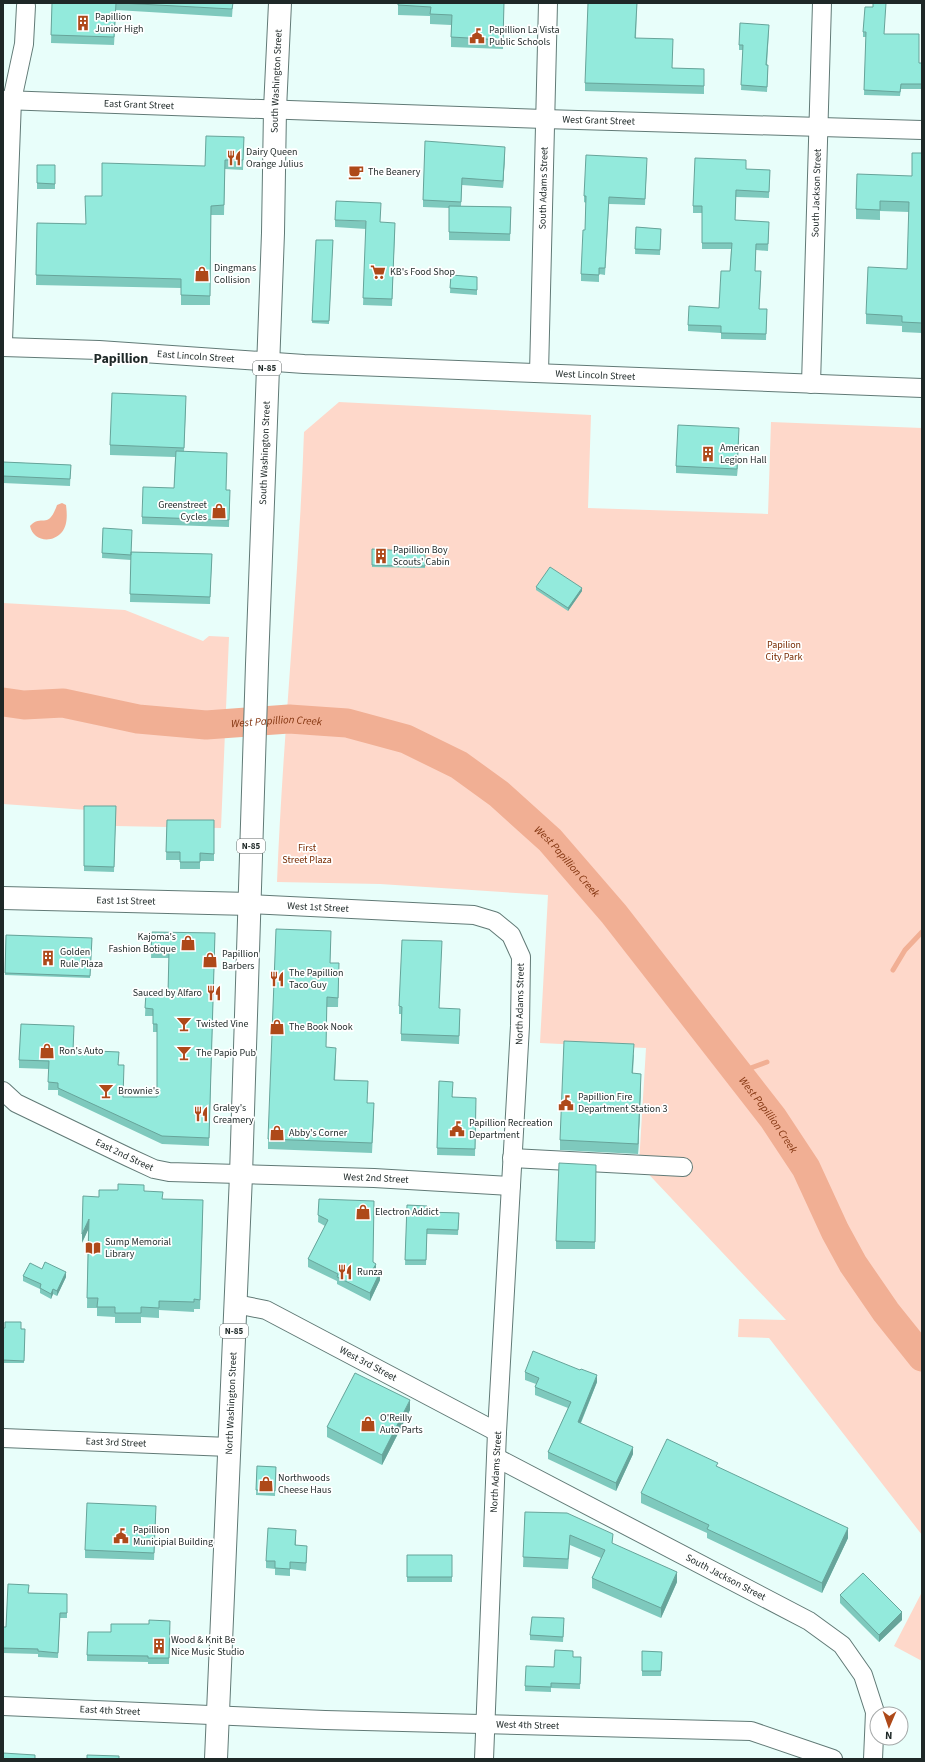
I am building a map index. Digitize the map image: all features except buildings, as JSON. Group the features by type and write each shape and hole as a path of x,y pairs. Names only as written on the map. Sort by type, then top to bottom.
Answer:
{"main road":[{"name":"South Washington Street","path":"250,904 252,788 273,233 275,109 280,3"},
{"name":"East 1st Street","path":"3,898 250,904"},
{"name":"North Washington Street","path":"216,1759 236,1304 250,904"}],"street":[{"name":"South Adams Street","path":"539,373 548,3"},
{"name":"South Jackson Street","path":"811,384 822,3"},
{"path":"3,341 7,100 24,44 26,6"},
{"name":"East Grant Street","path":"7,100 275,109"},
{"name":"West Grant Street","path":"275,109 544,119 922,130"},
{"name":"East Lincoln Street","path":"3,347 107,351 268,362"},
{"name":"West Lincoln Street","path":"268,362 922,388"},
{"name":"West 1st Street","path":"250,904 386,911"},
{"name":"North Adams Street","path":"386,911 474,915 494,920 511,935 521,957 520,1026 497,1432 484,1759"},
{"name":"East 2nd Street","path":"7,1098 154,1169 184,1173 241,1175"},
{"path":"512,1158 683,1167"},
{"name":"West 2nd Street","path":"241,1175 374,1178 511,1186"},
{"name":"West 3rd Street","path":"236,1304 266,1310 497,1432"},
{"name":"East 3rd Street","path":"3,1438 229,1447"},
{"name":"South Jackson Street","path":"497,1458 809,1621 842,1645 863,1675 875,1712 873,1759"},
{"name":"East 4th Street","path":"3,1706 217,1716"},
{"name":"West 4th Street","path":"217,1716 486,1725 751,1731 832,1759"}],"green space":[{"path":"339,402 591,415 588,508 768,514 771,422 922,428 922,1535 769,1338 738,1337 739,1319 786,1320 639,1164 646,1048 540,1043 548,895 380,884 277,882 283,770 299,544 304,432"},
{"path":"3,603 125,610 203,641 209,636 229,637 221,828 115,826 115,812 3,804"},
{"path":"922,1592 922,1661 894,1646"}],"shaded area":[{"path":"62,503 66,505 67,515 64,529 58,536 53,538 39,538 32,531 30,526 34,522 48,520 54,513 57,505"}],"waterway":[{"name":"West Papillion Creek","path":"3,702 24,705 63,703 138,719 206,725 289,719 347,723 406,739 459,765 499,794 550,840 614,914 773,1118 806,1168 835,1231 853,1264 886,1312 922,1357"},
{"path":"893,970 905,950 922,932"},
{"path":"737,1073 767,1062"}],"place":[{"name":"Papillion Junior High","path":"83,23"},
{"name":"Papillion La Vista Public Schools","path":"477,36"},
{"name":"Dairy Queen Orange Julius","path":"234,158"},
{"name":"The Beanery","path":"356,172"},
{"name":"KB's Food Shop","path":"378,272"},
{"name":"Dingmans Collision","path":"202,274"},
{"name":"American Legion Hall","path":"708,454"},
{"name":"Greenstreet Cycles","path":"219,511"},
{"name":"Papillion Boy Scouts' Cabin","path":"381,556"},
{"name":"Kajoma's Fashion Botique","path":"188,943"},
{"name":"Golden Rule Plaza","path":"48,958"},
{"name":"Papillion Barbers","path":"210,960"},
{"name":"The Papillion Taco Guy","path":"277,979"},
{"name":"Sauced by Alfaro","path":"214,993"},
{"name":"Twisted Vine","path":"184,1024"},
{"name":"The Book Nook","path":"277,1027"},
{"name":"Ron's Auto","path":"47,1051"},
{"name":"The Papio Pub","path":"184,1053"},
{"name":"Brownie's","path":"106,1091"},
{"name":"Papillion Fire Department Station 3","path":"566,1103"},
{"name":"Graley's Creamery","path":"201,1114"},
{"name":"Papillion Recreation Department","path":"457,1129"},
{"name":"Abby's Corner","path":"277,1133"},
{"name":"Electron Addict","path":"363,1212"},
{"name":"Sump Memorial Library","path":"93,1248"},
{"name":"Runza","path":"345,1272"},
{"name":"O'Reilly Auto Parts","path":"368,1424"},
{"name":"Northwoods Cheese Haus","path":"266,1484"},
{"name":"Papillion Municipial Building","path":"121,1536"},
{"name":"Wood & Knit Be Nice Music Studio","path":"159,1646"}],"district":[{"name":"Papillion","path":"121,359"}],"park label":[{"name":"Papilion City Park","path":"784,650"},
{"name":"First Street Plaza","path":"307,854"}]}
